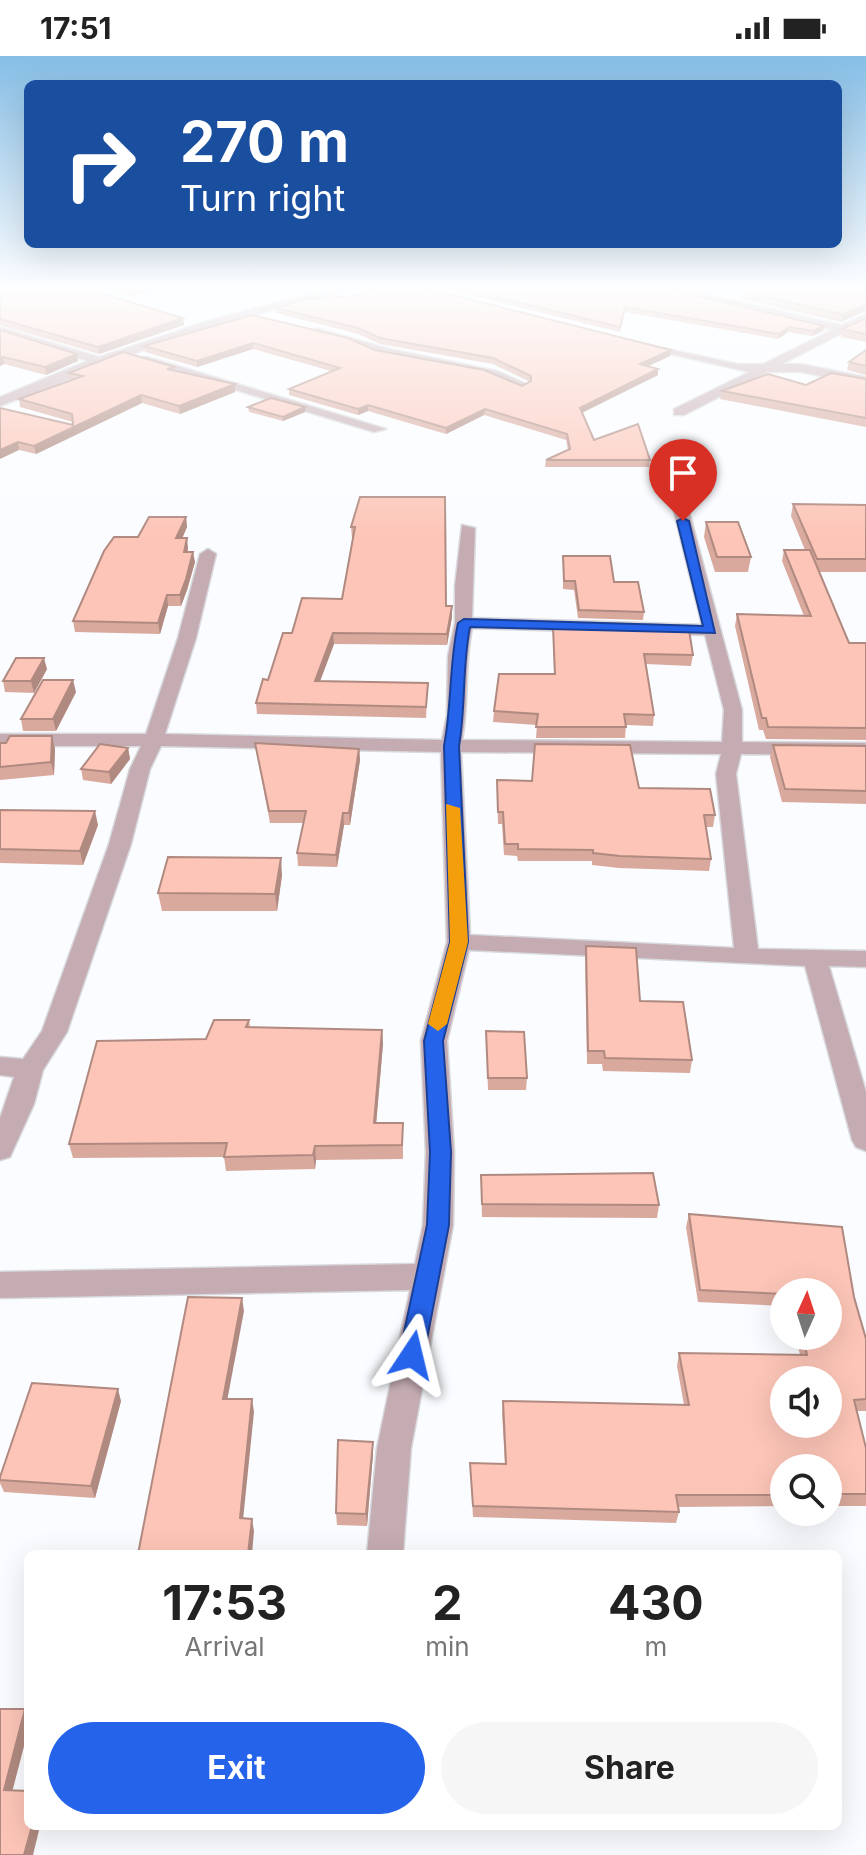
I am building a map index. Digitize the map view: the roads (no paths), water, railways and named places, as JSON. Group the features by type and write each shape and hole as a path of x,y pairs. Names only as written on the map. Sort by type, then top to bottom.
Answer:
{"street":[{"path":"0,402 77,370"},
{"path":"182,370 379,429"},
{"path":"488,370 523,385"},
{"path":"679,412 762,370"},
{"path":"810,370 866,381"},
{"path":"670,467 733,710 732,750 726,774 747,957"},
{"path":"385,1550 394,1448 425,1277 438,1225 440,1152 434,1041 459,942 451,746 457,715 457,656 464,623 467,528"},
{"path":"0,1149 20,1104 30,1069 54,1032 120,844 140,769 154,739 187,638 208,554"},
{"path":"464,623 710,630"},
{"path":"0,740 154,739 399,742 451,746 602,745 732,750 866,749"},
{"path":"459,942 747,957 866,959"},
{"path":"815,959 866,1140"},
{"path":"0,1066 30,1069"},
{"path":"0,1285 425,1277"}]}
